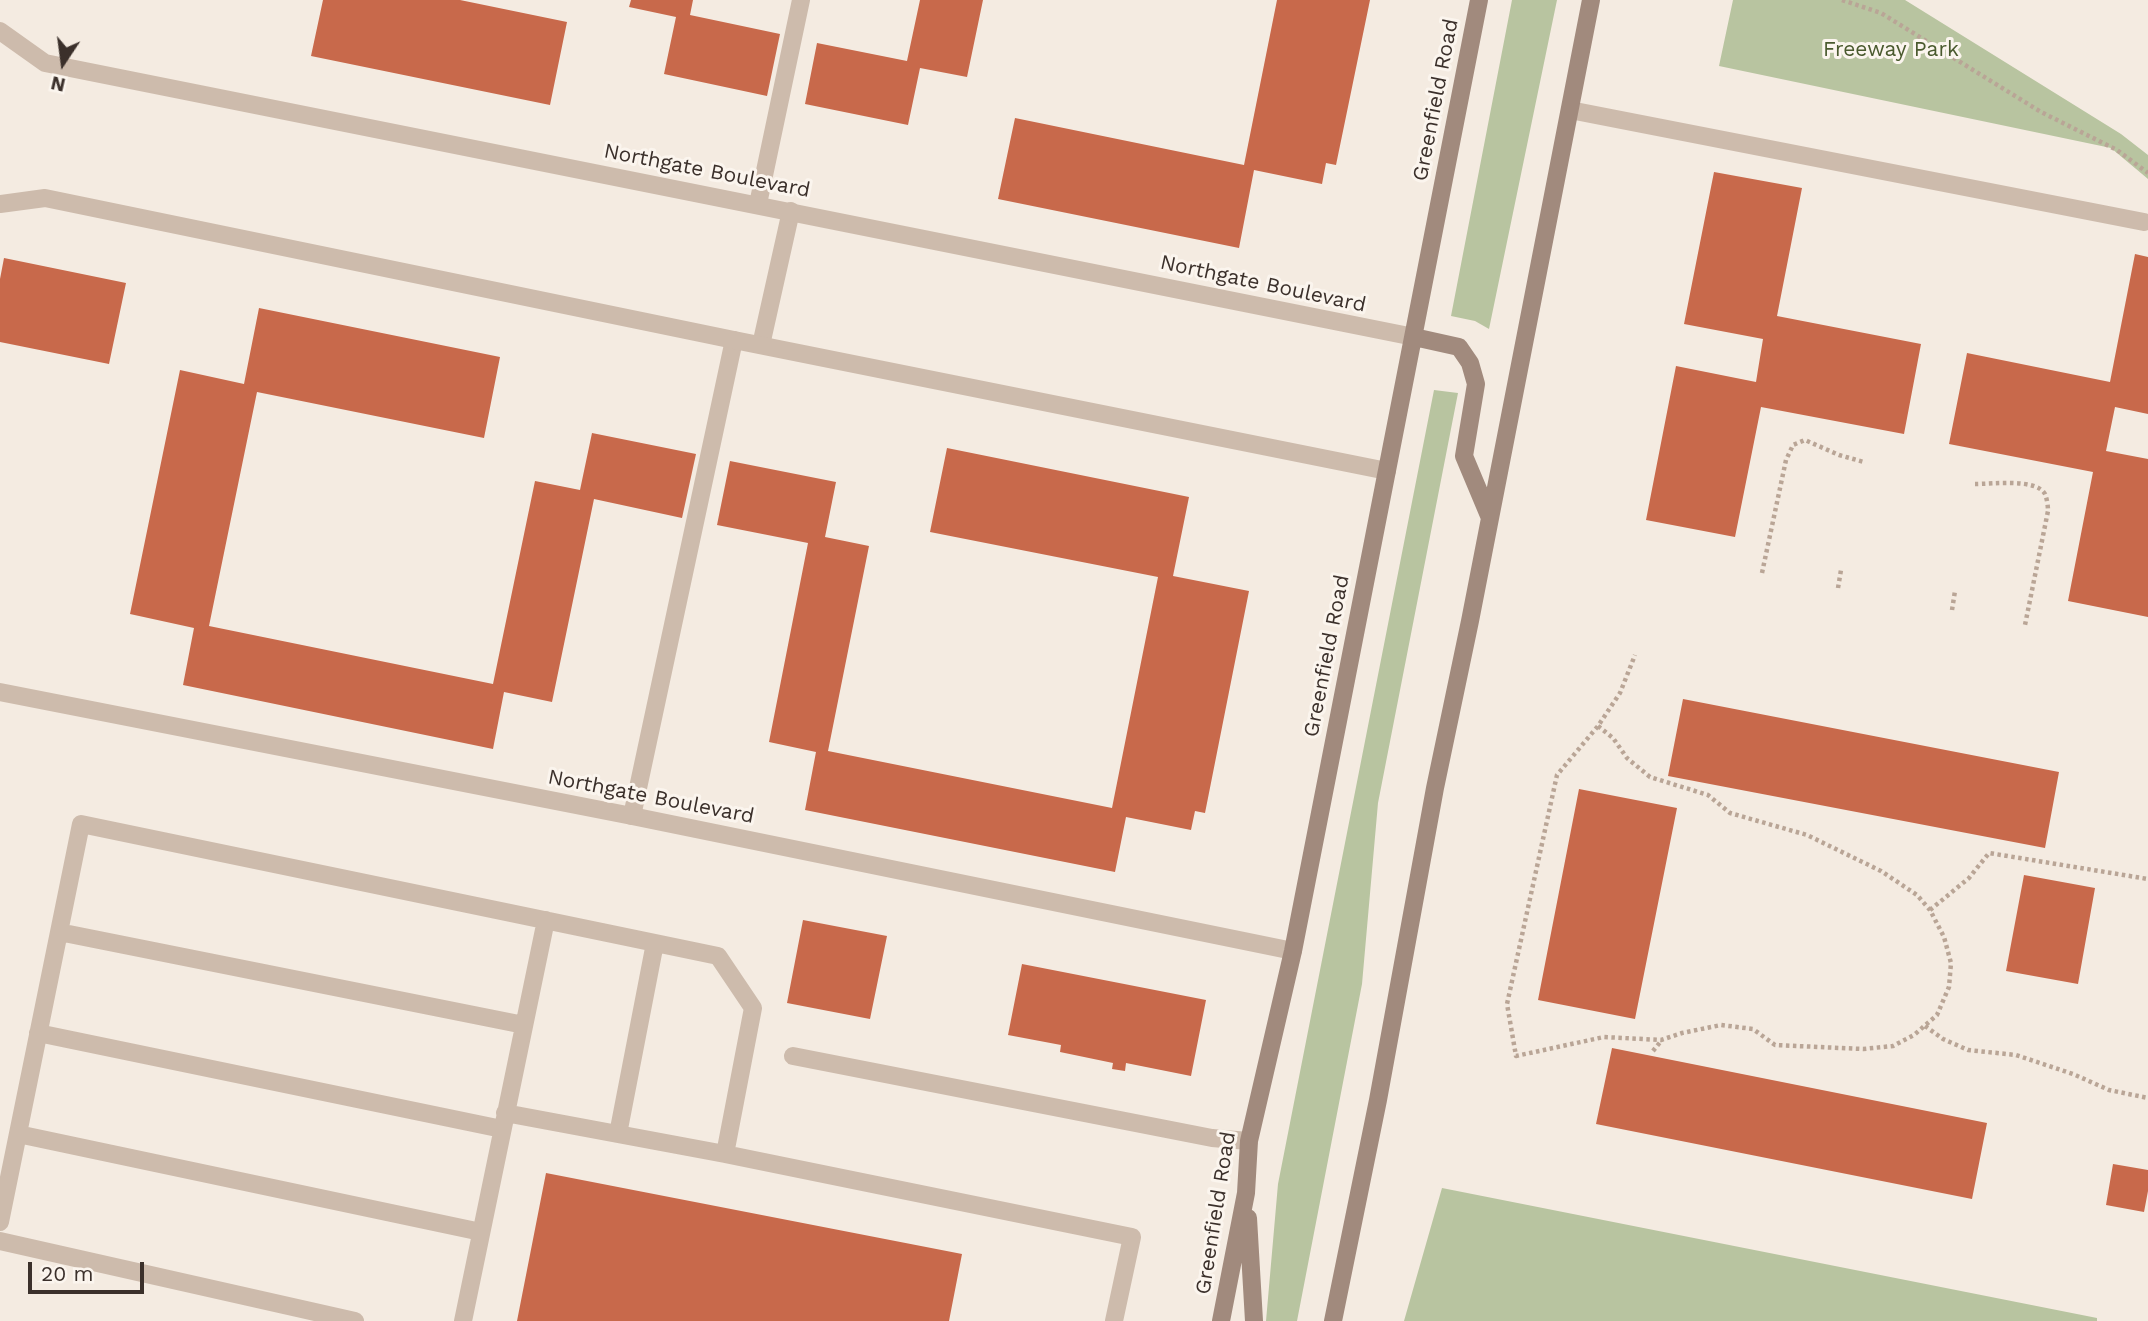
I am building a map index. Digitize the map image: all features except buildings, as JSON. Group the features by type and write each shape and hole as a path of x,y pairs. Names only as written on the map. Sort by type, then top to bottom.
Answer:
{"main road":[{"name":"Greenfield Road","path":"1221,1321 1246,1193 1249,1142 1293,951 1479,0"},
{"path":"1333,1321 1591,0"},
{"path":"1414,337 1459,347 1470,363 1476,384 1464,456 1490,518"},
{"path":"1246,1193 1254,1321"}],"street":[{"path":"758,204 801,0"},
{"name":"Northgate Boulevard","path":"0,31 45,62 1414,337"},
{"path":"1570,110 2144,222"},
{"path":"0,204 45,198 1387,471"},
{"path":"761,345 791,211"},
{"path":"632,816 734,340"},
{"name":"Northgate Boulevard","path":"0,692 632,816 1293,951"},
{"path":"0,1222 81,824 718,956 753,1008 724,1154"},
{"path":"463,1321 546,920"},
{"path":"59,932 524,1025"},
{"path":"618,1134 655,943"},
{"path":"38,1033 504,1121 618,1134 1132,1237 1114,1321"},
{"path":"793,1056 1212,1138 1249,1142"},
{"path":"18,1134 481,1233"},
{"path":"0,1241 355,1321"}],"path":[{"path":"1842,0 1881,13 2040,112 2117,150 2148,173"},
{"path":"1762,573 1786,460 1793,445 1805,440 1839,455 1864,462"},
{"path":"1975,484 2028,484 2039,488 2046,495 2049,511 2025,625"},
{"path":"1838,588 1841,570"},
{"path":"1952,610 1955,591"},
{"path":"1598,726 1613,738 1627,758 1650,776 1708,795 1730,813 1807,835 1881,871 1917,895 1930,910 1944,937 1951,963 1949,987 1937,1015 1914,1035 1893,1046 1863,1049 1775,1045 1753,1029 1721,1025 1661,1040 1604,1037 1516,1056 1507,1004 1557,775 1598,726 1620,693 1635,655"},
{"path":"1930,910 1969,878 1989,853 2148,878"},
{"path":"1925,1026 1943,1039 1968,1050 2016,1055 2073,1074 2109,1090 2148,1098"},
{"path":"1653,1051 1661,1040"}],"green space":[{"path":"1512,0 1557,0 1489,329 1475,321 1451,316"},
{"name":"Freeway Park","path":"1733,0 1905,0 2121,134 2148,155 2148,179 2111,148 1719,66"},
{"path":"1434,390 1458,393 1378,803 1362,984 1297,1321 1266,1321 1278,1184"},
{"path":"1442,1188 2097,1318 2097,1321 1404,1321"}]}
